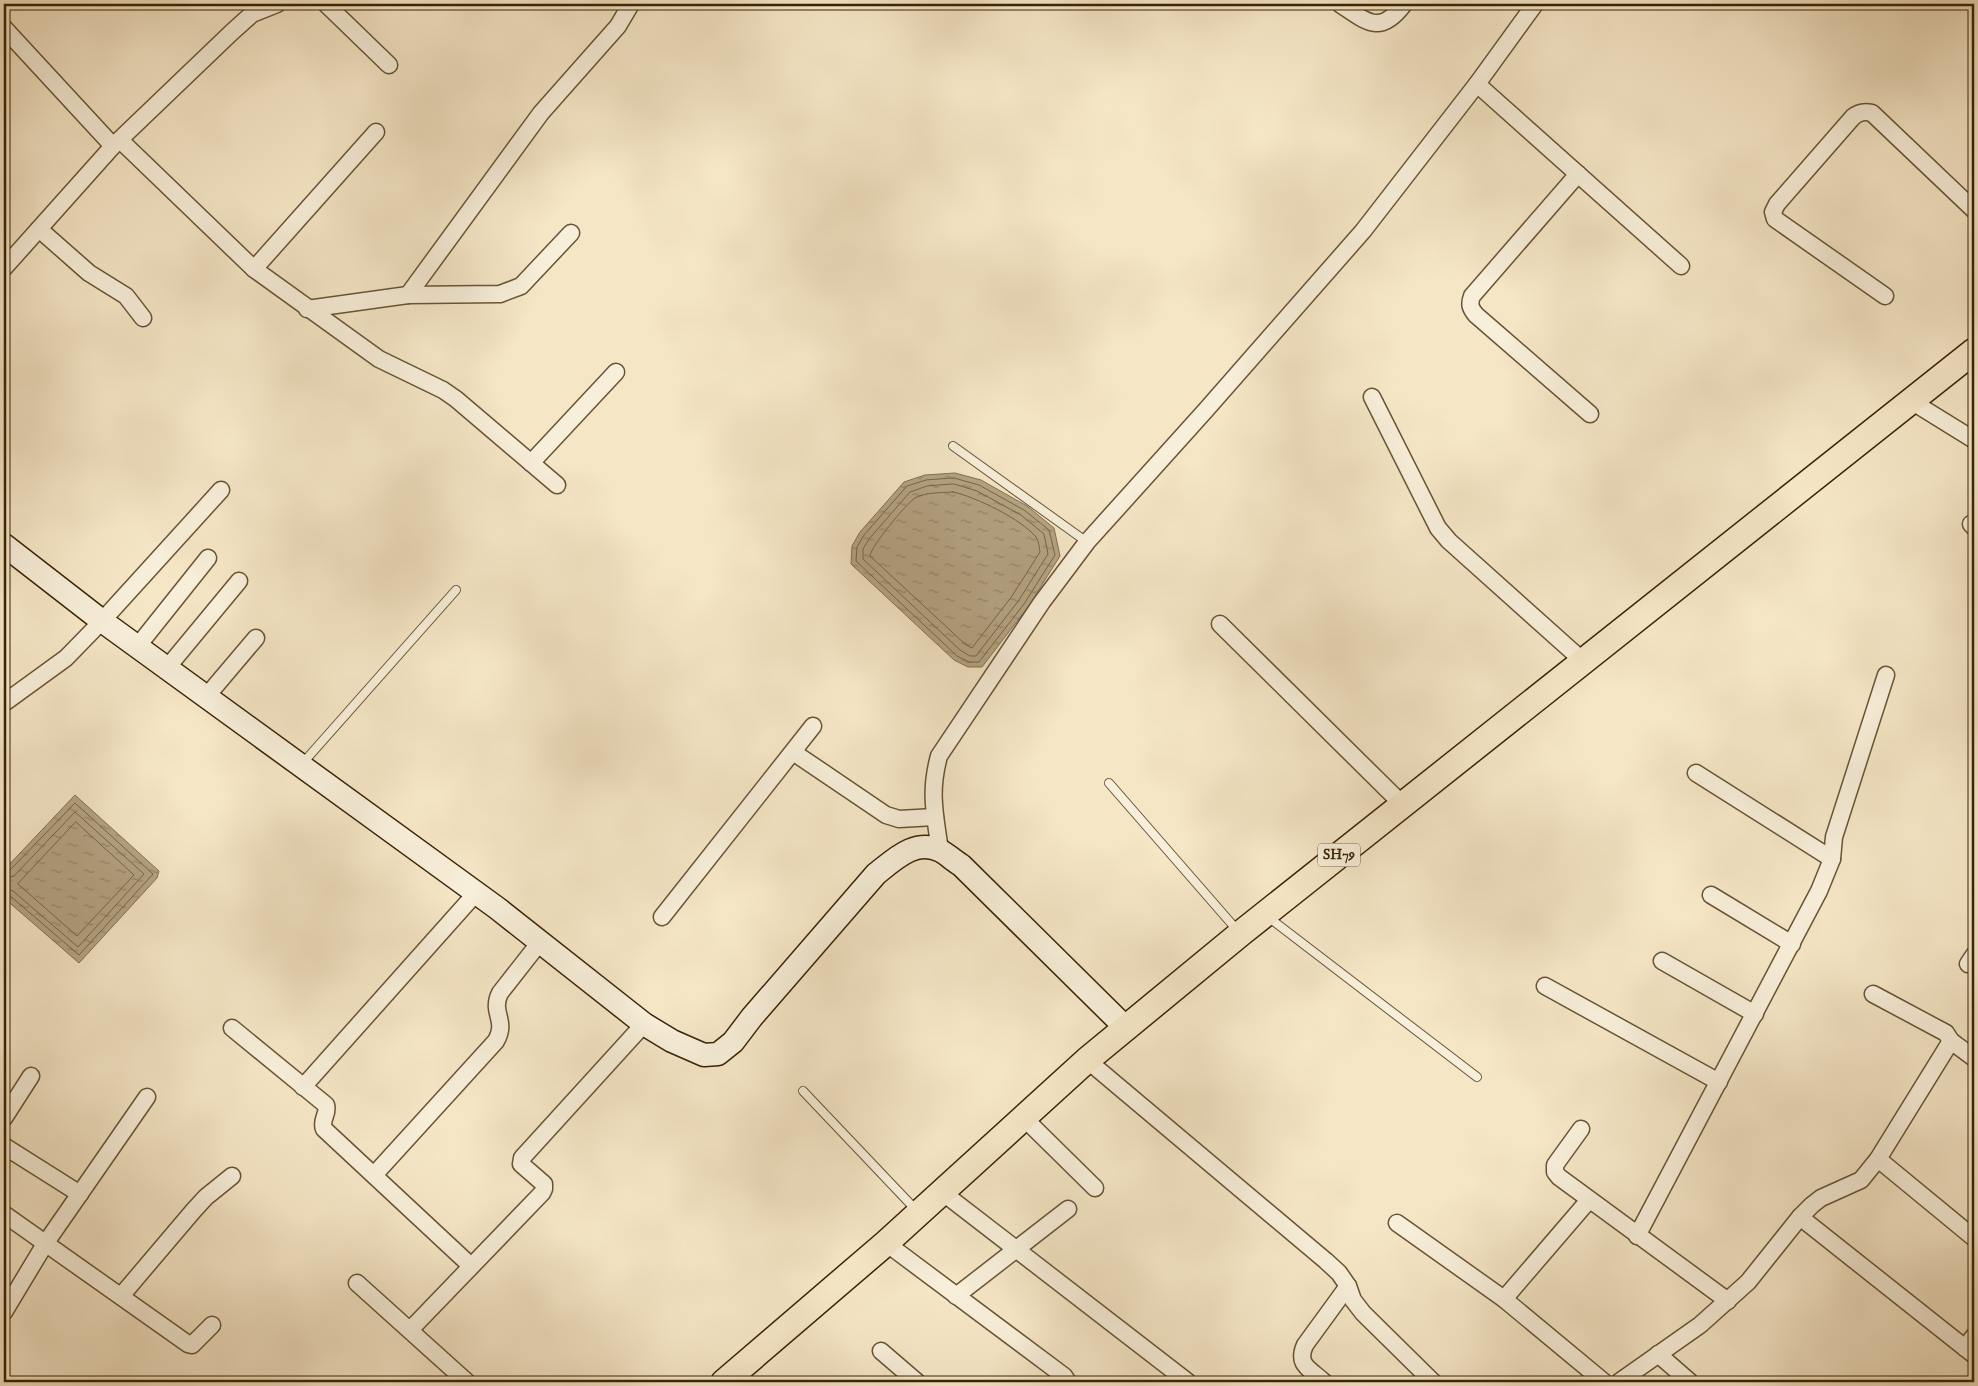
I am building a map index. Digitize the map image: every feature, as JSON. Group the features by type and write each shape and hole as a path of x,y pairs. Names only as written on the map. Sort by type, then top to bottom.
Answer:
{"main road":[{"name":"SH79","path":"724,1382 886,1243 1087,1060 1240,934 1974,351"},
{"path":"4,545 102,621 476,893 644,1024 672,1041 704,1055 718,1054 733,1042 752,1017 876,874 900,855 919,846 940,851 960,865 1126,1028"}],"street":[{"path":"4,268 117,143 238,26 252,14 277,4"},
{"path":"326,4 389,65"},
{"path":"408,295 541,113 618,26 631,4"},
{"path":"1340,4 1367,22 1378,24 1394,17 1404,4"},
{"path":"940,851 932,797 934,775 939,756 1042,602 1087,542 1205,412 1363,231 1477,84 1534,4"},
{"path":"4,28 117,143 254,269 379,359 443,390 456,399 557,485"},
{"path":"1477,84 1681,266"},
{"path":"1885,296 1775,219 1773,212 1777,204 1853,116 1865,111 1872,112 1974,210"},
{"path":"254,269 376,132"},
{"path":"1578,174 1472,296 1470,302 1471,308 1476,315 1590,414"},
{"path":"39,229 90,273 126,296 142,318"},
{"path":"307,309 408,295 500,294 510,292 521,286 571,233"},
{"path":"531,462 616,372"},
{"path":"1372,397 1438,528 1454,546 1583,661"},
{"path":"1911,400 1974,440"},
{"path":"4,703 56,666 102,621 221,490"},
{"path":"137,646 208,558"},
{"path":"167,668 239,581"},
{"path":"1220,624 1403,804"},
{"path":"206,696 256,638"},
{"path":"1637,1236 1820,891 1832,859 1834,837 1886,674"},
{"path":"662,917 813,726"},
{"path":"793,752 886,815 899,819 935,817"},
{"path":"1696,773 1832,859"},
{"path":"303,1087 476,893"},
{"path":"1711,895 1792,944"},
{"path":"374,1175 496,1041 501,1032 501,1024 496,1011 496,1000 540,942"},
{"path":"1662,961 1755,1014"},
{"path":"1546,986 1718,1082"},
{"path":"1873,994 1946,1033 1951,1042 1974,1058"},
{"path":"410,1330 544,1189 541,1180 522,1164 522,1158 644,1024"},
{"path":"232,1028 326,1105 327,1111 323,1122 324,1129 471,1266"},
{"path":"1619,1382 1700,1325 1728,1301 1748,1282 1800,1217 1821,1198 1861,1180 1878,1159 1951,1042"},
{"path":"1087,1060 1339,1273 1348,1286 1353,1300 1363,1313 1433,1382"},
{"path":"4,1118 31,1076"},
{"path":"4,1312 45,1244 147,1097"},
{"path":"1024,1118 1096,1188"},
{"path":"1581,1129 1555,1165 1555,1172 1559,1177 1728,1301"},
{"path":"4,1146 80,1194"},
{"path":"1878,1159 1974,1238"},
{"path":"121,1296 206,1197 232,1176"},
{"path":"942,1192 1017,1248 1188,1382"},
{"path":"1504,1300 1589,1200"},
{"path":"956,1296 1068,1209"},
{"path":"4,1214 188,1344 196,1343 212,1326"},
{"path":"1800,1217 1971,1346"},
{"path":"1397,1223 1504,1300 1604,1382"},
{"path":"886,1243 1064,1376 1068,1382"},
{"path":"357,1284 467,1382"},
{"path":"1324,1382 1305,1365 1301,1354 1305,1345 1348,1286"},
{"path":"880,1351 917,1382"},
{"path":"1658,1354 1690,1382"}],"lane":[{"path":"953,446 1087,542"},
{"path":"301,765 456,590"},
{"path":"1109,783 1240,934"},
{"path":"1264,915 1477,1077"},
{"path":"803,1091 919,1213"}],"water":[{"path":"955,473 981,480 1027,506 1054,528 1060,556 1028,607 982,667 968,667 954,660 851,564 852,546 860,532 904,482 925,475"},
{"path":"75,795 159,871 157,878 79,963 4,898 4,870"}]}
